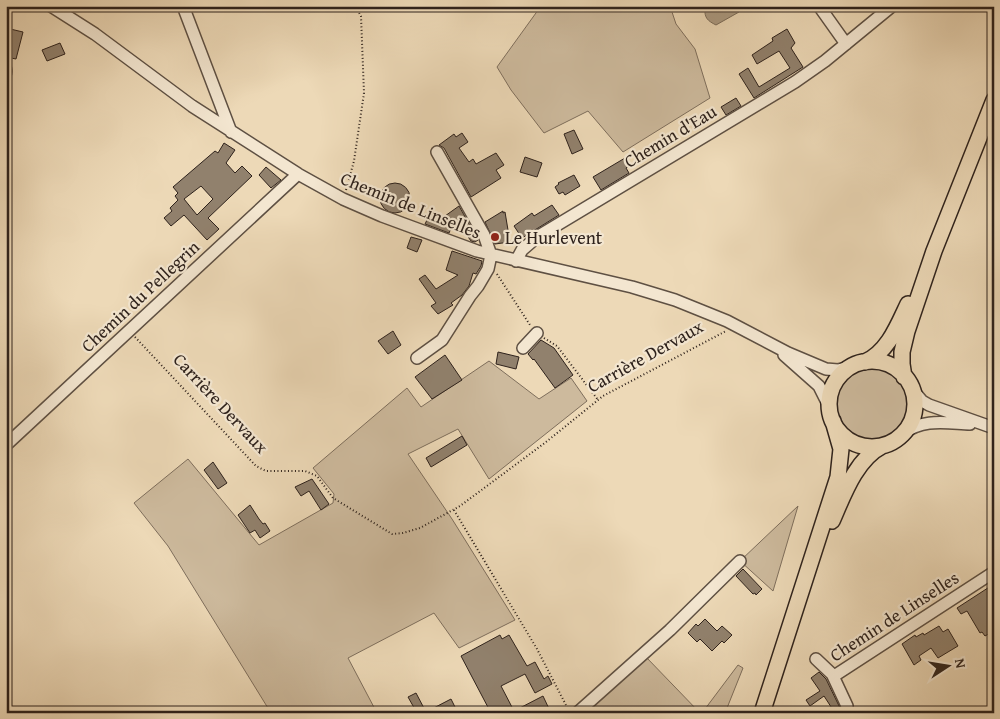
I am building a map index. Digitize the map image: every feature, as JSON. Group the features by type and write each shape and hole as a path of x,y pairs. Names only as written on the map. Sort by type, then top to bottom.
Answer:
{"main road":[{"path":"801,591 856,473 868,456 894,441 909,426 914,412 914,403 902,364 904,342 934,251 994,100"},
{"path":"762,713 840,467 840,442 829,406 833,386 842,374 876,356 886,345 902,317 934,251"},
{"path":"858,364 872,362 885,364 898,370 908,383"},
{"path":"833,421 842,434 854,443 869,447 885,445"}],"street":[{"name":"Chemin de Linselles","path":"51,6 95,34 168,89 231,132 298,174 343,199 409,226 491,255 643,290 675,300 735,325 769,343"},
{"path":"183,6 231,132"},
{"path":"819,6 846,44"},
{"name":"Chemin d'Eau","path":"516,261 522,250 537,237 795,82 825,61 892,6"},
{"path":"417,358 442,340 488,270 491,255 484,235 437,152"},
{"name":"Chemin du Pellegrin","path":"6,445 298,174"},
{"path":"523,348 537,333"},
{"path":"769,343 826,369 838,370 858,364"},
{"path":"769,343 819,386 829,406"},
{"path":"908,383 922,401 929,405 988,426"},
{"path":"902,434 916,426 934,422 988,426"},
{"path":"576,713 670,630 740,561"},
{"name":"Chemin de Linselles","path":"816,659 834,676 994,572"},
{"path":"834,676 847,706"}],"path":[{"path":"343,199 354,161 364,93 361,16 355,6"},
{"path":"491,255 498,275 520,311 537,333 557,346 598,400"},
{"name":"Carrière Dervaux","path":"129,330 256,466 266,471 305,471 317,476 333,498 392,534 420,528 454,510 546,442 598,400 717,337 735,325"},
{"path":"454,510 537,649 570,713"}],"shaded area":[{"path":"541,6 670,6 676,24 695,49 710,98 623,152 588,111 544,133 511,90 497,67"},
{"path":"709,6 738,6 739,12 716,25 706,17 705,8"},
{"path":"489,361 539,399 571,378 587,401 489,479 458,429 408,454 452,519 515,620 459,648 434,613 348,658 377,713 271,713 168,546 134,503 188,459 259,545 333,503 334,494 313,468 407,388 421,407"},
{"path":"871,368 891,374 901,384 907,404 901,424 891,434 871,440 851,434 841,424 835,404 841,384 851,374"},
{"path":"798,506 773,591 740,561"},
{"path":"646,657 700,713 584,713"},
{"path":"738,665 743,668 725,713 702,713"}],"building":[{"path":"6,28 23,32 16,59 6,57"},
{"path":"787,29 795,43 791,48 803,67 754,98 739,74 748,68 759,87 790,68 779,51 757,64 752,55 773,41 772,38"},
{"path":"60,43 65,54 47,61 42,50"},
{"path":"736,98 741,106 726,115 721,107"},
{"path":"574,130 583,149 572,154 564,134"},
{"path":"462,133 468,142 459,148 469,162 473,159 476,164 496,153 504,165 496,170 501,178 471,197 444,148 439,145 454,134 456,137"},
{"path":"224,143 235,150 226,163 235,173 242,166 252,176 208,218 219,229 207,240 184,215 171,226 164,218 172,211 170,208 178,200 175,196 178,193 173,187 215,151 218,153","holes":["201,186 213,199 197,215 184,199"]},
{"path":"525,157 542,163 537,177 520,172"},
{"path":"625,158 630,165 626,168 629,173 601,190 593,177"},
{"path":"266,167 281,180 271,188 259,175"},
{"path":"574,175 580,186 565,195 563,192 559,194 555,187 558,183"},
{"path":"395,183 406,187 410,198 406,209 395,213 384,209 380,198 384,187"},
{"path":"552,205 559,215 522,238 514,226 532,213 534,216"},
{"path":"459,206 478,240 475,242 471,241 461,227 455,231 452,226 449,233 425,224 428,218 437,221 440,215 445,216"},
{"path":"503,211 503,213 505,212 510,242 495,244 485,222"},
{"path":"411,237 422,240 417,252 407,248"},
{"path":"452,251 482,261 481,266 476,274 473,273 469,286 462,295 451,303 453,305 438,314 431,306 436,303 419,279 425,275 436,289 458,275 446,270"},
{"path":"393,331 401,345 388,354 378,341"},
{"path":"541,340 554,348 573,375 555,388 534,359 528,354"},
{"path":"498,352 519,357 516,369 496,364"},
{"path":"445,355 462,380 432,399 415,377"},
{"path":"462,436 467,445 431,467 426,458"},
{"path":"213,462 227,483 218,489 204,470"},
{"path":"312,479 329,504 321,510 309,491 301,496 295,487"},
{"path":"250,505 270,531 260,538 255,530 250,533 238,515"},
{"path":"743,569 762,589 756,595 736,576"},
{"path":"994,584 994,631 985,636 982,632 980,633 967,611 961,614 957,608"},
{"path":"705,619 717,631 722,626 732,635 724,643 722,641 712,651 700,639 697,642 688,633 696,624 698,626"},
{"path":"939,626 943,632 948,629 958,646 938,658 931,648 919,656 921,660 914,665 902,644 915,635 916,637 923,633 924,635"},
{"path":"500,635 502,639 509,635 527,666 535,662 544,679 548,676 552,684 535,693 525,674 501,686 514,711 543,696 551,713 491,713 461,656"},
{"path":"819,672 826,679 841,710 839,713 835,713 824,696 810,706 806,700 820,691 811,678"},
{"path":"416,693 426,712 451,699 458,713 417,713 408,697"}],"place":[{"name":"Le Hurlevent","path":"495,237"}]}
